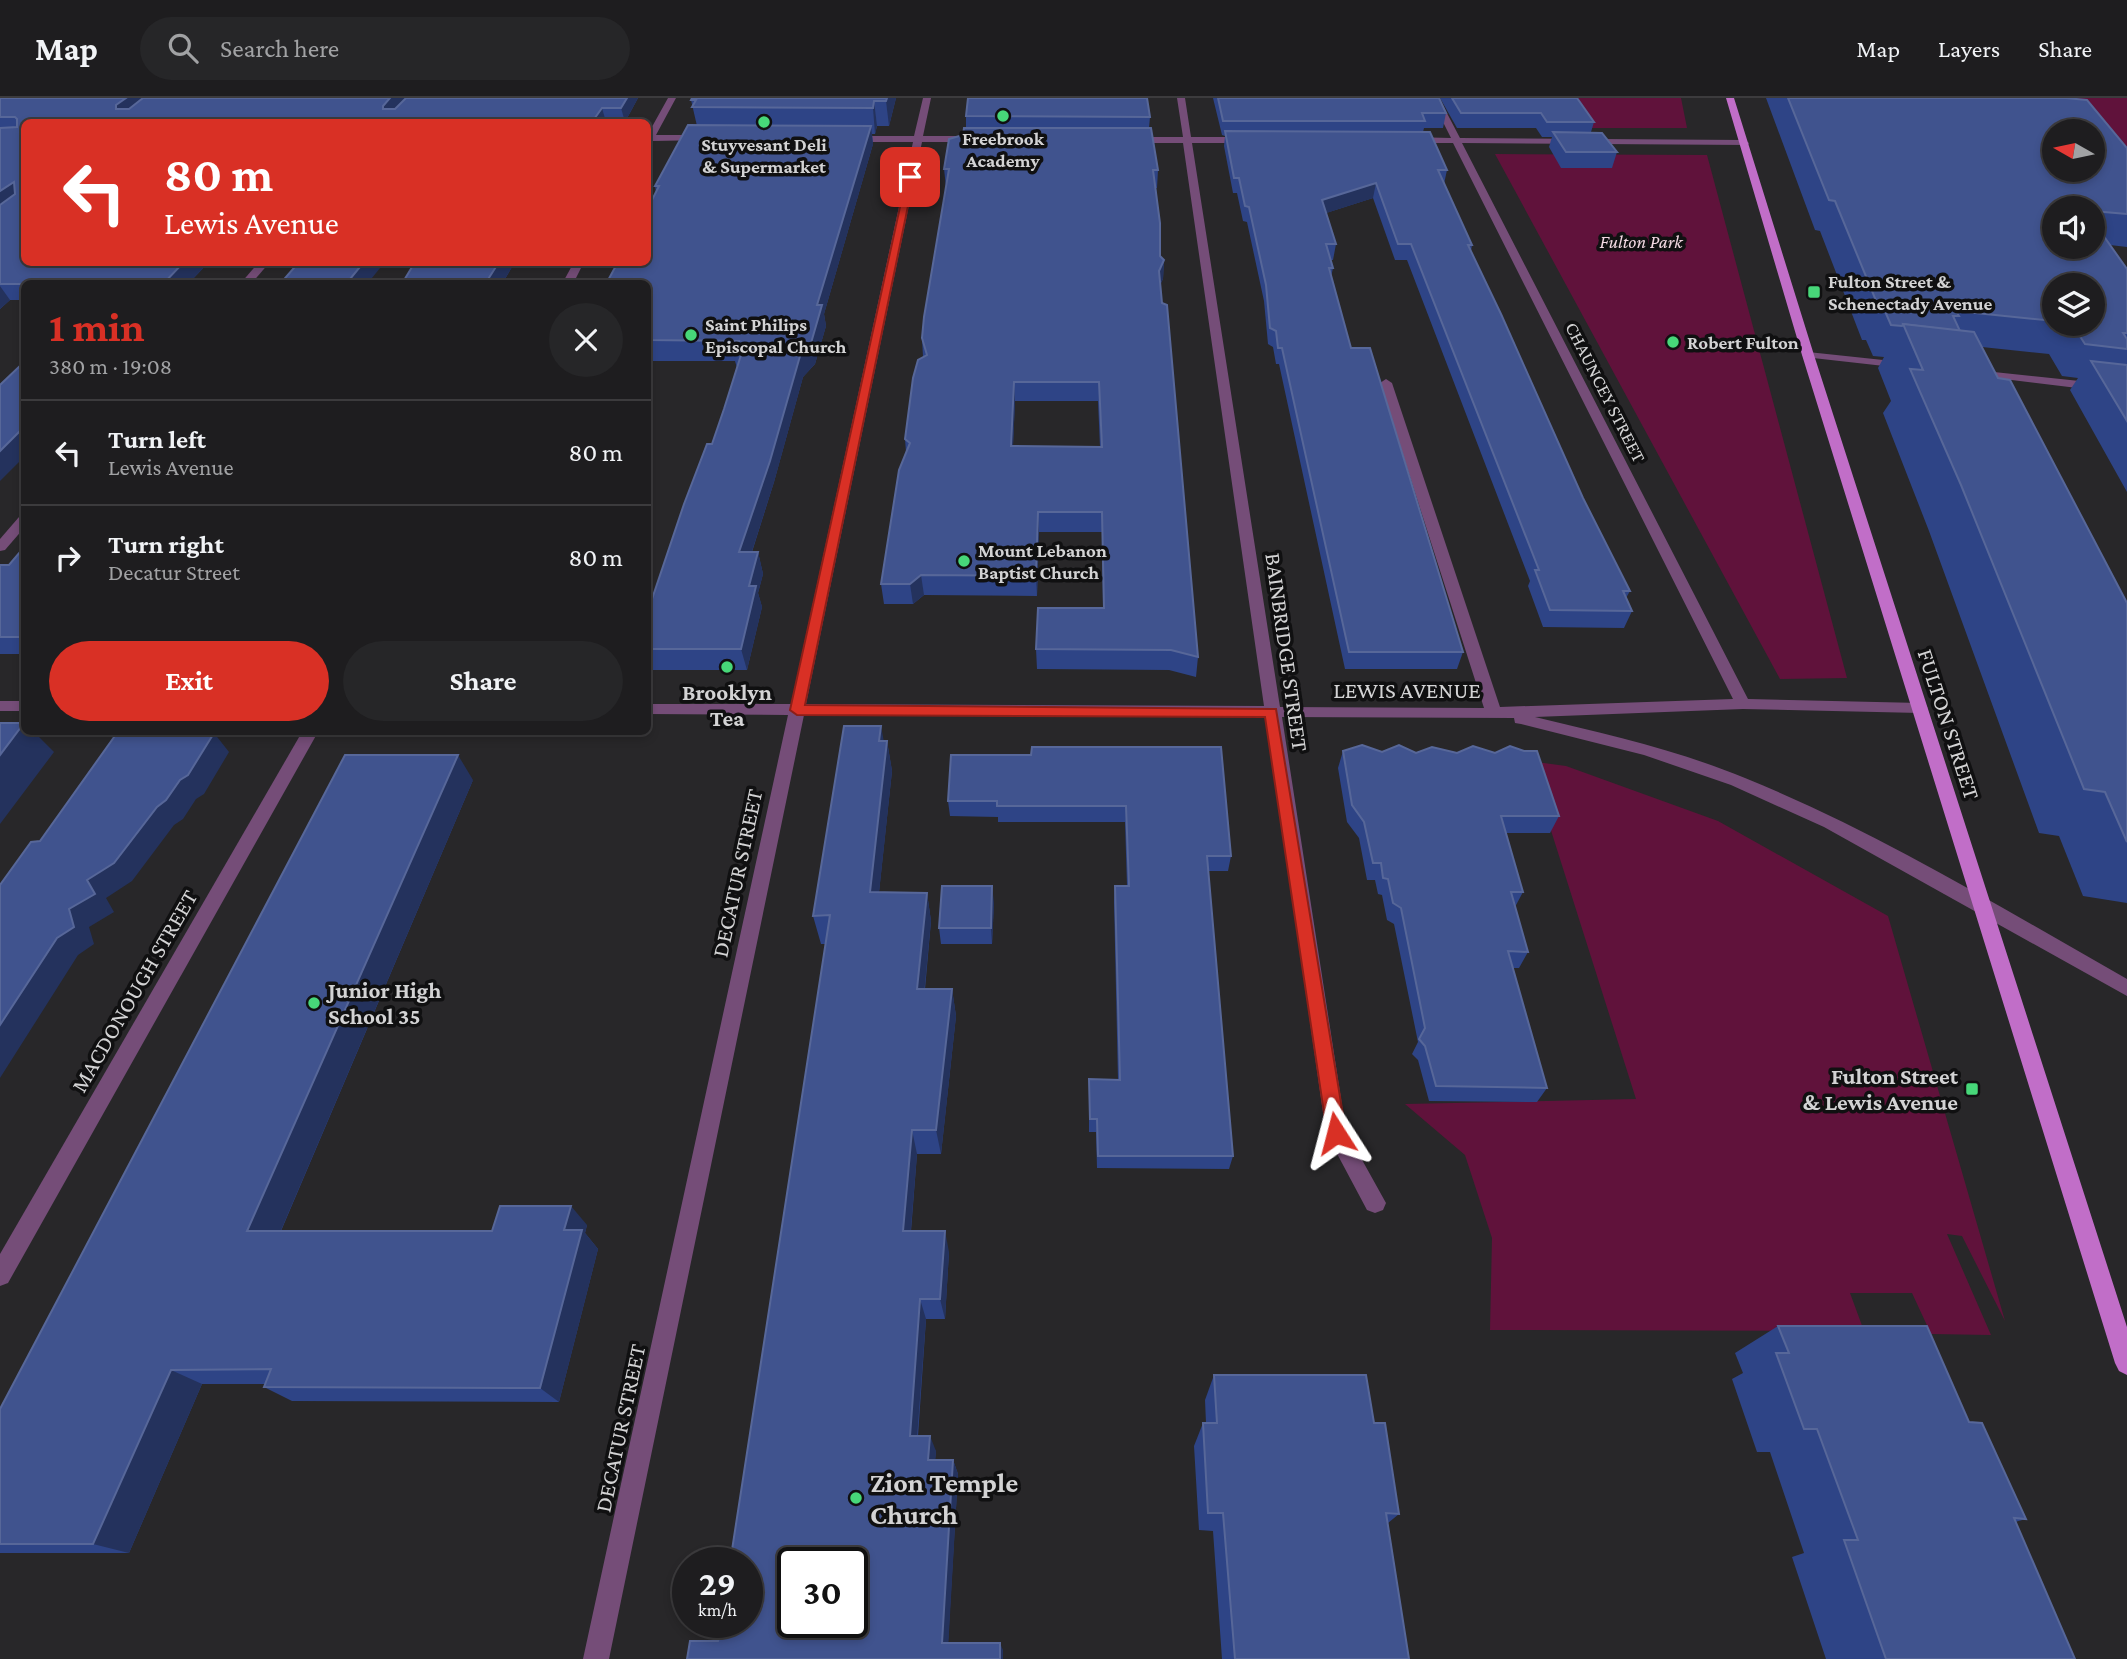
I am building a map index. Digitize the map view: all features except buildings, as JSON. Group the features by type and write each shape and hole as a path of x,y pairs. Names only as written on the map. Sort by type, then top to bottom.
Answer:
{"main road":[{"name":"FULTON STREET","path":"1730,98 1808,355 2127,1363"}],"street":[{"path":"651,134 672,98"},
{"name":"DECATUR STREET","path":"596,1659 927,98"},
{"name":"BAINBRIDGE STREET","path":"1181,98 1336,1133 1376,1203"},
{"name":"CHAUNCEY STREET","path":"1435,98 1743,704"},
{"path":"651,139 716,138"},
{"path":"838,139 984,139"},
{"path":"1118,139 1252,140"},
{"path":"1401,140 1745,143"},
{"path":"249,280 261,266"},
{"path":"1808,355 1912,366"},
{"path":"1966,372 2127,390"},
{"path":"1386,383 1494,713"},
{"path":"0,547 21,523"},
{"name":"LEWIS AVENUE","path":"651,709 1494,713 1743,704 1920,708"},
{"path":"0,706 21,706"},
{"name":"LEWIS AVENUE","path":"1494,713 1647,750 1737,781 1830,822 1917,868 2127,988"},
{"name":"MACDONOUGH STREET","path":"0,1275 308,735"}],"green space":[{"path":"1562,98 1681,98 1687,128 1582,128"},
{"path":"2059,98 2127,98 2127,201 2105,156 2105,119 2081,119"},
{"name":"Fulton Park","path":"1495,154 1707,155 1847,678 1780,679"},
{"path":"1529,761 1566,766 1718,821 1888,916 2005,1321 1962,1236 1947,1234 1991,1335 1931,1334 1912,1293 1850,1293 1864,1331 1490,1330 1492,1238 1465,1155 1405,1104 1636,1099"}],"place":[{"name":"Freebrook Academy","path":"1003,116"},
{"name":"Stuyvesant Deli & Supermarket","path":"764,122"},
{"name":"Fulton Street & Schenectady Avenue","path":"1814,292"},
{"name":"Saint Philips Episcopal Church","path":"691,335"},
{"name":"Robert Fulton","path":"1673,342"},
{"name":"Mount Lebanon Baptist Church","path":"964,561"},
{"name":"Brooklyn Tea","path":"727,667"},
{"name":"Junior High School 35","path":"314,1003"},
{"name":"Fulton Street & Lewis Avenue","path":"1972,1089"},
{"name":"Zion Temple Church","path":"856,1498"}],"route":[{"path":"910,177 797,710 1271,712 1336,1133"}]}
